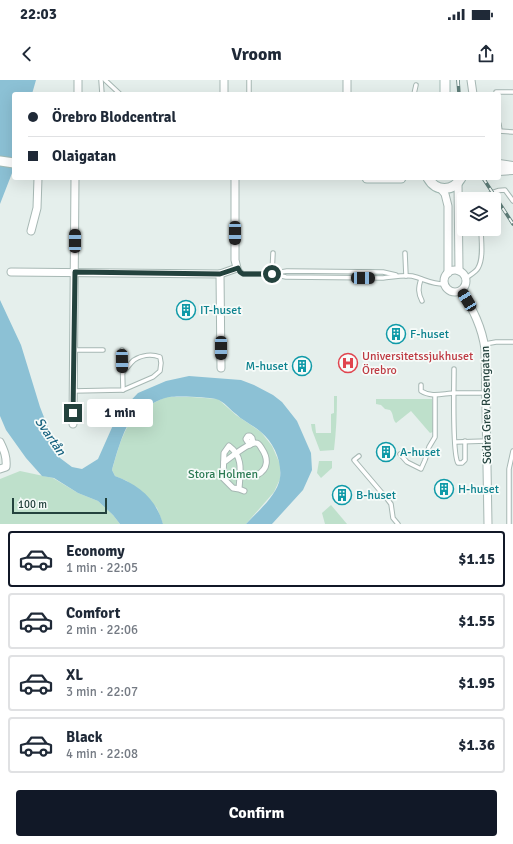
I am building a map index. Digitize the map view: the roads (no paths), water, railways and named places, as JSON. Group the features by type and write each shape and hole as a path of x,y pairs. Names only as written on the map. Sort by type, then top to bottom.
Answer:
{"main road":[{"path":"444,92 445,80"},
{"path":"0,161 12,163"},
{"path":"429,180 436,187 442,189 451,188 460,180"}],"street":[{"path":"78,80 78,92"},
{"path":"224,80 224,92"},
{"path":"347,80 347,92"},
{"path":"471,80 473,92"},
{"path":"501,164 513,166"},
{"path":"501,171 513,170"},
{"path":"31,231 36,208 38,180"},
{"path":"73,424 75,180"},
{"path":"11,272 220,274 238,268 236,260 235,180"},
{"path":"459,271 460,180"},
{"path":"442,189 448,206 448,273 444,279 444,284 450,292 455,293 462,291 466,285 466,278 463,273 459,271 452,271 448,273"},
{"path":"220,274 221,368"},
{"name":"Södra Grev Rosengatan","path":"462,291 479,321 485,344 488,524"},
{"path":"0,442 6,454 3,468"},
{"path":"224,462 251,444 259,444 267,458 267,465 258,474 224,474"},
{"path":"229,446 236,454 240,461 241,490 232,488 223,478 224,453 229,446"}],"lane":[{"path":"100,80 102,92"},
{"path":"105,80 118,92"},
{"path":"249,80 249,92"},
{"path":"414,92 416,85"},
{"path":"501,92 513,92"},
{"path":"501,131 513,132"},
{"path":"492,192 497,190 505,190 513,201"},
{"path":"466,278 475,272 479,267 481,258 481,236"},
{"path":"272,274 273,253"},
{"path":"405,253 406,276"},
{"path":"238,268 243,274 272,274 287,271 383,272 398,276"},
{"path":"272,274 286,277 383,278 406,276 421,279 427,282 444,284"},
{"path":"421,279 418,286 418,293 422,301"},
{"path":"485,344 496,342 513,342"},
{"path":"74,350 103,350"},
{"path":"122,350 123,390"},
{"path":"73,391 123,390 153,377 160,371 160,357 153,354 143,356 134,360 123,372"},
{"path":"454,369 456,460 458,463 462,463 465,460 465,441"},
{"path":"421,385 421,391 426,394 486,393"},
{"path":"400,454 407,462 421,469 429,447 435,437 435,395"},
{"path":"456,442 487,441"},
{"path":"509,524 508,469 513,451"},
{"path":"359,456 354,460 392,504 393,518 398,524"}],"water":[{"path":"0,80 36,80 33,92 12,92 12,173 0,204"},
{"name":"Svartån","path":"0,300 21,345 40,407 60,458 72,467 82,469 98,459 118,414 138,393 166,381 189,376 241,380 273,395 282,402 297,421 311,453 312,470 303,490 272,524 246,524 271,497 278,485 280,478 280,465 276,453 266,436 222,402 216,399 198,397 165,398 151,404 142,411 127,426 113,465 112,470 115,476 132,484 151,500 160,515 163,524 120,524 98,501 78,493 54,478 42,476 26,458 6,430 0,416"}],"railway":[{"path":"458,80 459,92"},
{"path":"484,180 513,224"}],"place":[{"name":"IT-huset","path":"186,310"},
{"name":"F-huset","path":"396,334"},
{"name":"Universitetssjukhuset Örebro","path":"348,363"},
{"name":"M-huset","path":"302,366"},
{"name":"A-huset","path":"386,452"},
{"name":"H-huset","path":"444,489"},
{"name":"B-huset","path":"342,495"}],"park label":[{"name":"Stora Holmen","path":"223,474"}]}
